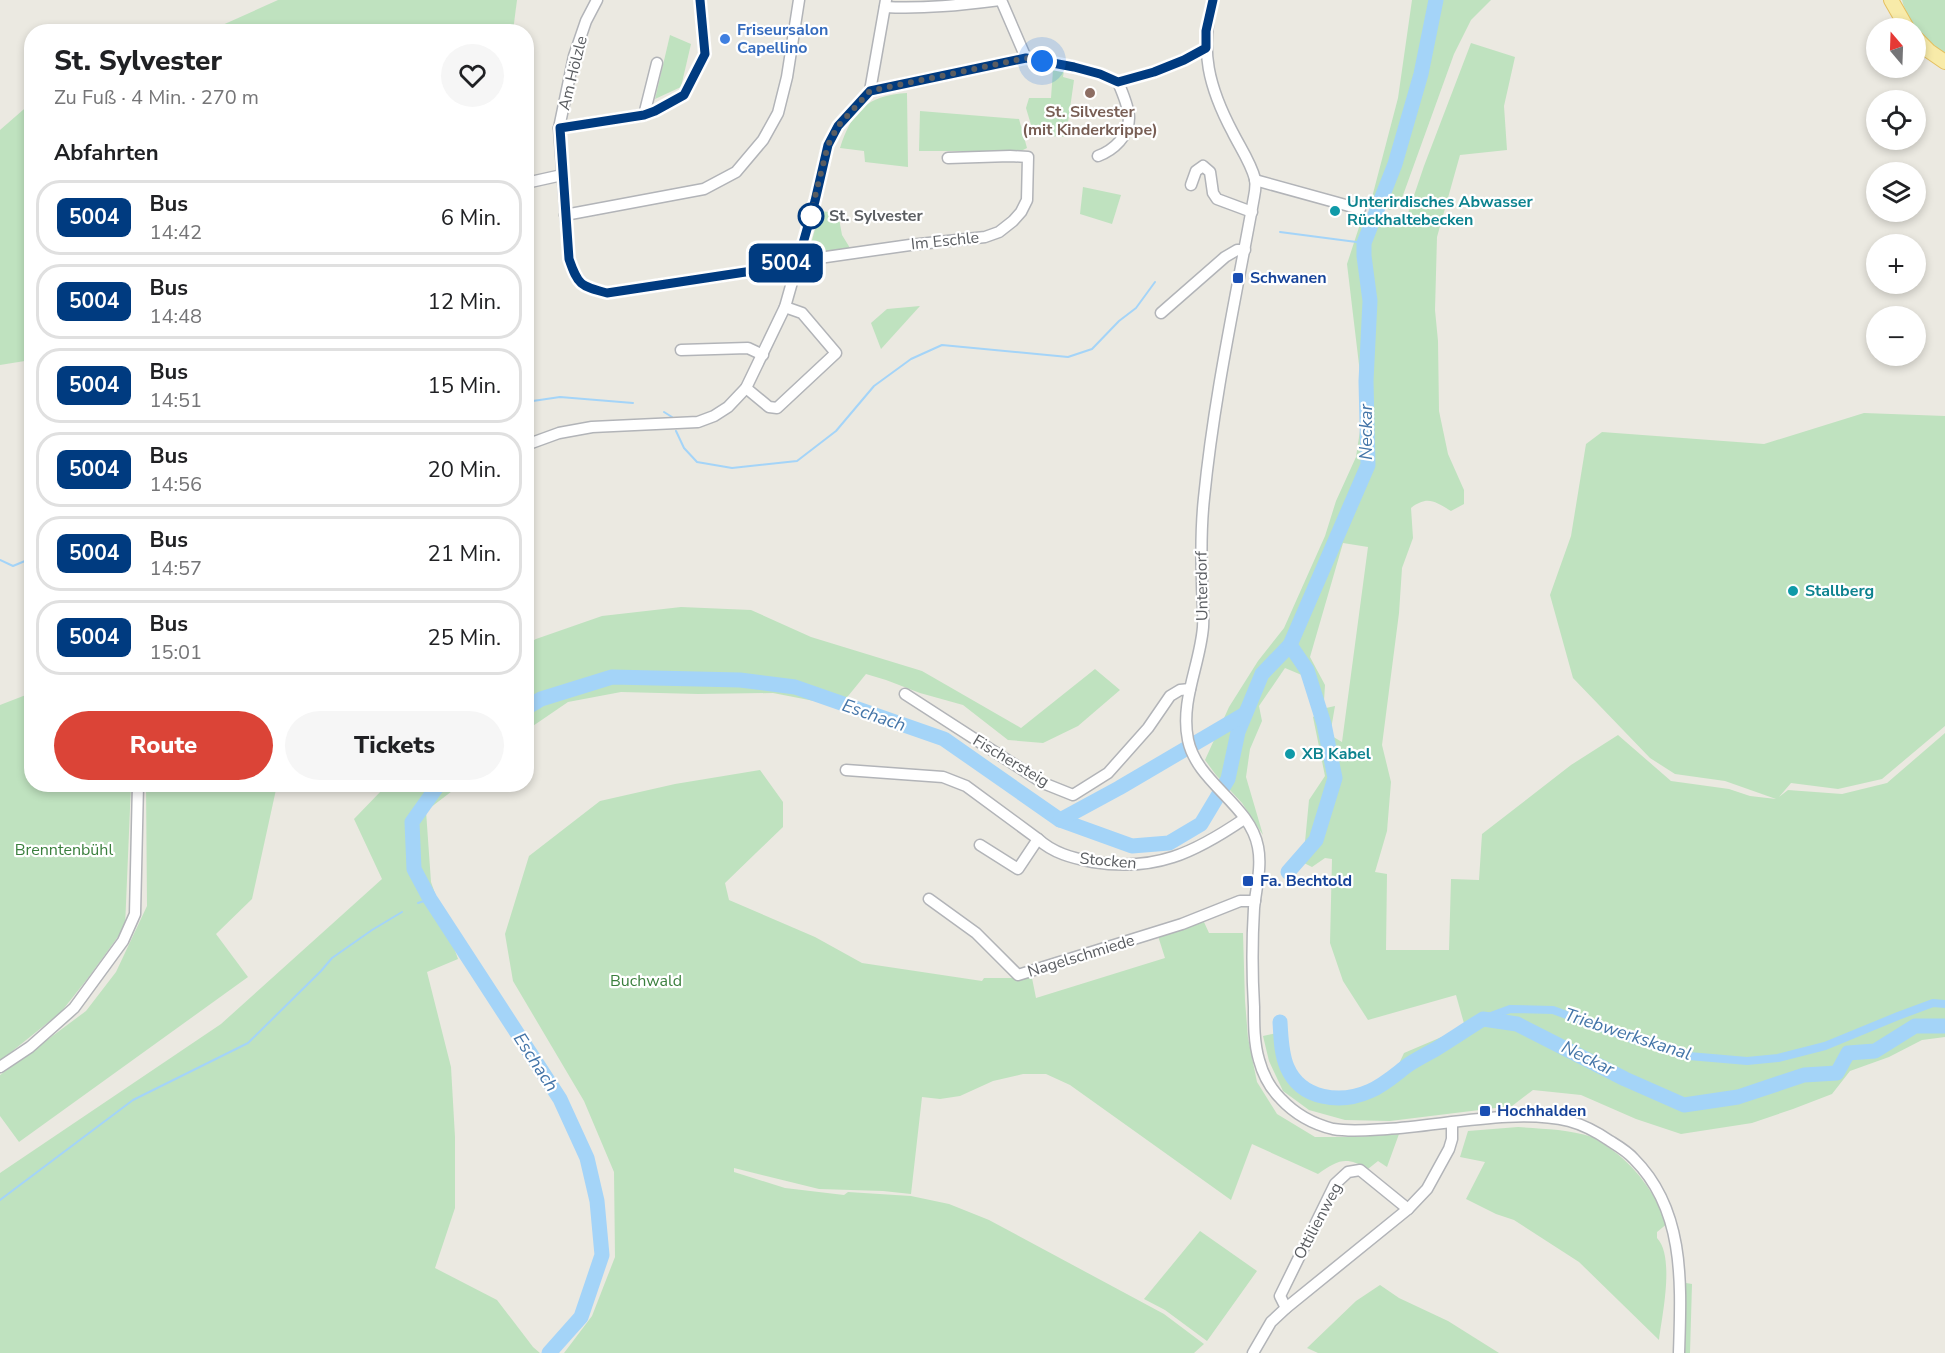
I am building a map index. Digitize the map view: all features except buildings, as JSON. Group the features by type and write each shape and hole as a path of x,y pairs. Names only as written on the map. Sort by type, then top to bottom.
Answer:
{"main road":[{"path":"1891,0 1902,18"},
{"path":"1926,48 1945,62"}],"street":[{"name":"Am Hölzle","path":"597,0 586,21 574,56 560,128 569,259 576,278 586,288 607,293 752,271 798,261"},
{"path":"560,128 644,115 684,95 705,54 700,0"},
{"path":"565,215 704,189 736,172 763,140 778,113 787,77 799,0"},
{"path":"534,442 559,433 592,427 698,422 728,407 746,388 785,307 815,201 828,145 838,126 870,91 885,3 914,8 959,6 1001,0 1026,58"},
{"path":"1213,0 1206,31 1210,77 1221,110 1255,180 1360,209"},
{"path":"870,91 1026,58 1074,67 1118,82 1154,72 1206,48"},
{"path":"644,115 657,63"},
{"path":"1098,156 1111,151 1125,134 1129,117 1118,82"},
{"name":"Im Eschle","path":"798,261 985,237 999,232 1013,221 1027,200 1028,157 948,158"},
{"path":"1191,185 1196,171 1203,166 1210,172 1213,193 1217,199 1252,212"},
{"path":"534,181 562,175"},
{"name":"Unterdorf","path":"1255,180 1252,212 1220,378 1204,497 1201,544 1203,628 1186,714 1191,749 1213,782 1245,819 1258,846 1259,868 1252,940 1255,1037 1259,1058 1268,1081 1280,1098 1291,1109 1320,1125 1344,1130 1395,1129 1519,1117 1563,1120 1596,1131 1634,1158 1647,1174 1665,1205 1676,1239 1680,1276 1679,1353"},
{"path":"1161,313 1225,257 1237,250 1245,250"},
{"path":"746,388 769,407 777,408 836,353 802,313 785,307"},
{"path":"681,350 748,348 763,356"},
{"name":"Fischersteig","path":"905,694 1043,783 1073,795 1108,773 1148,728 1170,696 1180,690 1190,689"},
{"name":"Stocken","path":"846,770 943,777 966,786 1046,847 1072,858 1110,865 1142,865 1168,859 1196,847 1245,819"},
{"path":"0,1067 30,1047 74,1008 123,941 135,914 138,792"},
{"path":"980,845 1018,869 1038,839"},
{"name":"Nagelschmiede","path":"929,899 976,933 1018,975 1182,924 1240,901 1255,901"},
{"path":"1253,1353 1271,1322 1408,1209 1427,1189 1449,1149 1452,1139 1452,1123"},
{"name":"Ottilienweg","path":"1286,1308 1280,1296 1330,1192 1342,1176 1348,1172 1360,1170 1408,1209"}],"green space":[{"path":"278,0 517,0 514,24 225,24"},
{"path":"1412,0 1491,0 1471,20 1454,54 1402,198 1391,210 1370,205 1398,98"},
{"path":"1902,0 1945,0 1945,56 1926,39 1926,18 1910,18"},
{"path":"670,35 691,44 681,87 655,99"},
{"path":"1471,43 1515,57 1504,106 1507,150 1460,155 1437,237 1435,310 1439,411 1448,454 1464,490 1464,504 1451,511 1431,501 1422,502 1411,508 1413,538 1402,568 1399,613 1382,745 1391,782 1387,831 1375,872 1387,874 1386,950 1449,950 1451,879 1479,880 1482,834 1571,765 1618,735 1671,781 1729,789 1750,796 1776,799 1725,781 1675,774 1650,758 1573,678 1550,595 1571,536 1586,444 1602,432 1764,444 1864,413 1945,416 1945,726 1882,779 1838,789 1791,783 1779,797 1788,790 1842,794 1887,783 1945,733 1945,1037 1922,1040 1889,1057 1850,1071 1832,1094 1752,1123 1681,1134 1636,1119 1581,1095 1533,1090 1512,1106 1390,1121 1345,1120 1309,1110 1283,1091 1269,1061 1263,1036 1282,1032 1285,1053 1294,1077 1313,1091 1341,1096 1361,1092 1395,1072 1404,1053 1465,1027 1456,995 1368,1020 1343,981 1330,943 1332,859 1325,858 1312,867 1300,861 1305,842 1309,800 1325,776 1313,717 1326,708 1335,706 1330,735 1342,742 1368,547 1343,543 1310,657 1325,685 1324,701 1312,706 1304,676 1285,668 1259,706 1262,721 1250,749 1246,777 1263,835 1242,803 1205,760 1229,707 1258,661 1284,628 1325,536 1336,501 1356,457 1361,424 1360,373 1347,264 1363,215 1405,222"},
{"path":"1053,70 1064,71 1063,77 1074,80 1066,137 1034,135 1026,108 1029,98 1051,98"},
{"path":"907,93 908,167 865,162 864,151 840,148 850,124 863,107 882,97"},
{"path":"24,109 24,361 0,365 0,130"},
{"path":"920,111 1019,119 1027,148 1021,151 919,151"},
{"path":"1083,187 1121,195 1112,224 1080,214"},
{"path":"820,211 838,213 842,235 850,248 816,254 809,251"},
{"path":"920,306 881,349 871,323 887,309"},
{"path":"681,607 751,610 811,637 922,671 1021,728 1095,669 1120,690 1078,726 1043,743 1008,740 963,705 866,674 840,706 773,693 621,692 568,702 534,725 534,640 602,616"},
{"name":"Brenntenbühl","path":"24,696 24,792 131,792 125,927 61,1012 0,1061 0,705"},
{"name":"Buchwald","path":"760,770 783,802 783,827 725,883 729,900 815,937 862,963 982,981 984,978 1017,978 1031,973 1036,998 1165,958 1158,936 1204,922 1209,933 1243,933 1248,1038 1257,1082 1277,1114 1315,1137 1399,1134 1387,1167 1378,1161 1368,1169 1354,1162 1342,1161 1318,1174 1252,1144 1231,1200 1070,1085 1046,1074 1023,1074 993,1081 960,1096 940,1099 922,1097 911,1194 819,1189 734,1168 734,1172 785,1188 844,1195 848,1192 911,1196 949,1204 989,1220 1164,1314 1204,1344 1194,1353 564,1353 592,1316 615,1257 614,1172 584,1101 513,981 505,934 529,856 600,801 675,784"},
{"path":"146,792 275,792 252,899 216,934 248,977 19,1142 0,1116 0,1075 86,1011 116,972 147,906"},
{"path":"380,792 451,792 426,811 431,882 458,959 427,972 451,1067 455,1137 455,1208 435,1268 497,1300 540,1353 0,1353 0,1173 221,1024 382,879 354,819"},
{"path":"1518,1127 1565,1131 1592,1137 1618,1154 1636,1171 1657,1201 1668,1223 1657,1232 1665,1258 1666,1272 1659,1340 1579,1262 1514,1220 1466,1199 1485,1162 1460,1157 1468,1131"},
{"path":"1200,1231 1257,1271 1207,1341 1165,1310 1144,1299"},
{"path":"1686,1283 1692,1284 1690,1353 1685,1353"},
{"path":"1380,1285 1399,1298 1448,1321 1499,1353 1318,1353 1307,1348 1356,1301"}],"waterway":[{"name":"Neckar","path":"1288,872 1316,840 1335,778 1324,724 1307,670 1290,645 1368,465 1366,381 1370,301 1364,243 1395,164 1421,74 1436,0"},
{"path":"1280,232 1364,243"},
{"path":"676,431 684,448 697,462 732,468 797,461 836,431 874,386 911,359 942,345 1068,357 1092,349 1119,321 1136,308 1155,282"},
{"path":"534,401 560,397 633,403"},
{"path":"664,412 672,417"},
{"path":"0,560 13,566 24,561"},
{"name":"Eschach","path":"534,703 612,677 740,680 795,687 944,739 1060,820 1132,846 1169,843 1201,824 1228,779 1238,732 1262,674 1290,645"},
{"name":"Eschach","path":"1060,820 1245,714"},
{"name":"Eschach","path":"433,792 412,822 414,869 430,899 560,1099 587,1158 597,1201 602,1255 581,1317 549,1353"},
{"path":"418,903 430,899"},
{"path":"0,1200 133,1100 248,1043 332,958 402,912"},
{"name":"Triebwerkskanal","path":"1483,1019 1510,1009 1553,1010 1637,1041 1689,1056 1747,1061 1778,1058 1825,1046 1933,1003 1945,1004"},
{"name":"Neckar","path":"1280,1022 1282,1051 1293,1078 1312,1093 1323,1096 1347,1097 1375,1089 1411,1063 1483,1019 1517,1024 1625,1079 1684,1105 1738,1097 1804,1075 1837,1073 1848,1053 1875,1051 1915,1026 1945,1026"}],"bus line":[{"name":"5004","path":"700,0 705,54 684,95 644,115 560,128 569,259 576,278 586,288 607,293 752,271 798,261 828,145 838,126 870,91 1026,58 1074,67 1118,82 1154,72 1206,48 1206,31 1213,0"}],"place":[{"name":"Friseursalon Capellino","path":"725,39"},
{"name":"St. Silvester (mit Kinderkrippe)","path":"1090,93"},
{"name":"Unterirdisches Abwasser Rückhaltebecken","path":"1335,211"},
{"name":"St. Sylvester","path":"811,216"},
{"name":"Schwanen","path":"1238,278"},
{"name":"Stallberg","path":"1793,591"},
{"name":"XB Kabel","path":"1290,754"},
{"name":"Fa. Bechtold","path":"1248,881"},
{"name":"Hochhalden","path":"1485,1111"}],"route":[{"path":"811,216 809,221 828,145 838,126 870,91 1026,58 1042,61"}]}
